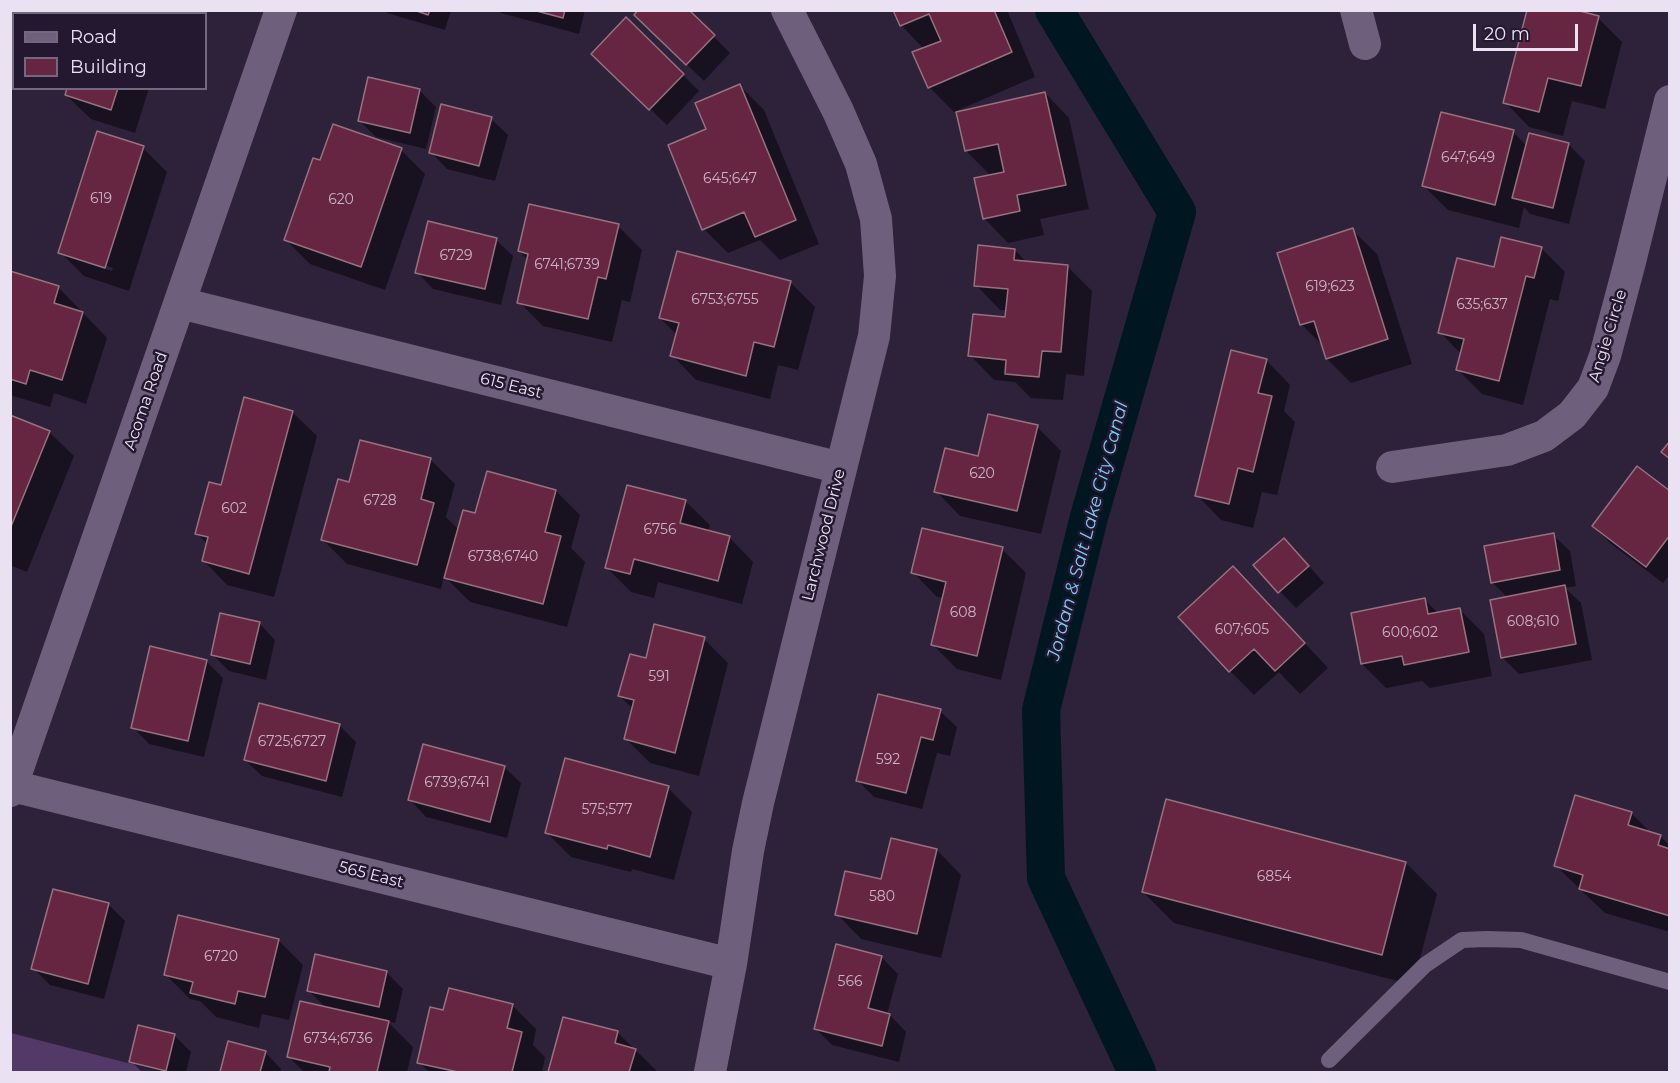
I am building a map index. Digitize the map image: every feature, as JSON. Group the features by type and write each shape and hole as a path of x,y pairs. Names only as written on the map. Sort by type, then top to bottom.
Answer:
{"street":[{"name":"Acoma Road","path":"11,789 281,10"},
{"name":"Larchwood Drive","path":"710,1072 731,964 748,850 874,336 880,276 876,219 861,164 838,111 788,10"},
{"path":"1356,10 1365,44"},
{"name":"Angie Circle","path":"1392,467 1507,450 1544,436 1572,416 1593,388 1605,356 1670,101"},
{"name":"615 East","path":"180,303 841,468"},
{"name":"565 East","path":"11,789 731,964"}],"lane":[{"path":"1329,1060 1425,965 1462,940 1521,940 1670,982"}],"shaded area":[{"path":"11,1033 163,1072 11,1072"}],"building":[{"path":"91,10 158,10 158,12 90,12"},
{"path":"414,10 430,10 428,15"},
{"path":"533,10 565,10 563,18"},
{"path":"638,10 689,10 715,35 686,65 634,15"},
{"path":"893,10 994,10 1012,52 928,88 912,52 941,41 929,14 900,26"},
{"path":"1527,10 1576,10 1599,16 1581,86 1548,78 1539,112 1503,103"},
{"path":"626,17 684,74 649,110 591,54"},
{"path":"368,77 420,89 410,133 358,121"},
{"path":"740,84 796,220 755,237 744,212 702,230 668,145 706,129 695,103"},
{"path":"66,90 117,90 111,110 65,95"},
{"path":"1045,92 1066,185 1017,195 1020,211 983,219 974,178 1004,172 998,144 965,151 956,112"},
{"path":"441,104 492,117 479,166 429,153"},
{"path":"1441,112 1514,130 1495,205 1422,186"},
{"path":"333,124 402,148 361,267 284,240 313,158 320,160"},
{"path":"97,131 144,146 105,268 58,253"},
{"path":"1529,133 1569,143 1553,208 1512,198"},
{"path":"529,204 619,224 606,279 598,277 588,319 517,303 528,254 518,251"},
{"path":"428,221 497,238 485,289 415,273"},
{"path":"1353,228 1388,339 1326,359 1314,321 1300,325 1277,253"},
{"path":"1501,237 1542,247 1534,278 1526,276 1499,381 1456,370 1464,339 1438,333 1457,258 1494,267"},
{"path":"978,245 1015,249 1014,260 1068,265 1061,352 1042,351 1039,377 1005,374 1006,360 968,356 973,314 1005,317 1008,289 974,286"},
{"path":"677,251 791,281 774,347 754,342 746,376 670,356 679,323 659,318"},
{"path":"10,271 59,286 54,303 83,312 62,380 30,370 26,384 10,379"},
{"path":"1231,350 1267,359 1258,393 1272,396 1253,472 1238,468 1229,504 1195,496"},
{"path":"244,397 293,411 249,574 202,561 208,537 195,534 209,482 221,485"},
{"path":"988,414 1038,425 1017,511 934,492 945,448 978,456"},
{"path":"10,415 50,431 10,529"},
{"path":"360,440 431,458 421,499 434,503 417,565 321,540 338,479 349,482"},
{"path":"1670,441 1670,459 1661,452"},
{"path":"1637,466 1670,491 1670,535 1646,567 1592,526"},
{"path":"487,471 556,490 545,532 561,536 543,604 444,578 463,510 475,513"},
{"path":"627,485 686,500 680,523 730,536 718,581 634,559 630,574 605,568"},
{"path":"922,528 1003,547 977,656 931,645 946,582 911,573"},
{"path":"1554,533 1560,570 1491,583 1484,546"},
{"path":"1284,538 1309,566 1278,593 1253,565"},
{"path":"1233,566 1305,643 1275,671 1254,649 1229,672 1178,617"},
{"path":"1565,585 1576,644 1501,658 1490,600"},
{"path":"1425,598 1428,614 1460,608 1469,652 1404,665 1402,656 1361,664 1351,613"},
{"path":"220,613 260,622 250,664 211,655"},
{"path":"654,624 705,637 675,753 624,739 634,700 618,696 630,654 646,658"},
{"path":"150,646 207,660 188,741 131,728"},
{"path":"878,694 941,709 933,740 921,737 906,793 856,781"},
{"path":"259,703 340,724 326,781 244,760"},
{"path":"423,744 505,766 490,822 408,800"},
{"path":"565,758 669,786 650,857 608,845 607,849 545,833"},
{"path":"1575,795 1632,812 1628,825 1661,835 1658,845 1670,849 1670,916 1579,889 1583,875 1554,866"},
{"path":"1166,799 1406,862 1382,955 1142,892"},
{"path":"891,838 937,849 917,934 835,915 845,871 881,879"},
{"path":"53,889 109,903 88,984 31,969"},
{"path":"178,915 279,939 265,997 238,991 235,1004 190,993 193,982 164,975"},
{"path":"836,944 882,956 868,1008 890,1014 882,1046 814,1029"},
{"path":"315,954 387,971 379,1007 307,991"},
{"path":"449,988 513,1004 507,1028 522,1032 512,1072 458,1072 417,1063 430,1007 443,1010"},
{"path":"300,1001 389,1021 377,1072 329,1072 330,1067 287,1057"},
{"path":"563,1017 618,1031 615,1043 636,1049 629,1072 548,1072"},
{"path":"138,1025 175,1034 166,1071 129,1062"},
{"path":"228,1041 266,1051 260,1072 220,1072"}],"waterway":[{"name":"Jordan & Salt Lake City Canal","path":"1054,10 1177,212 1089,517 1041,710 1046,878 1137,1072"}]}
